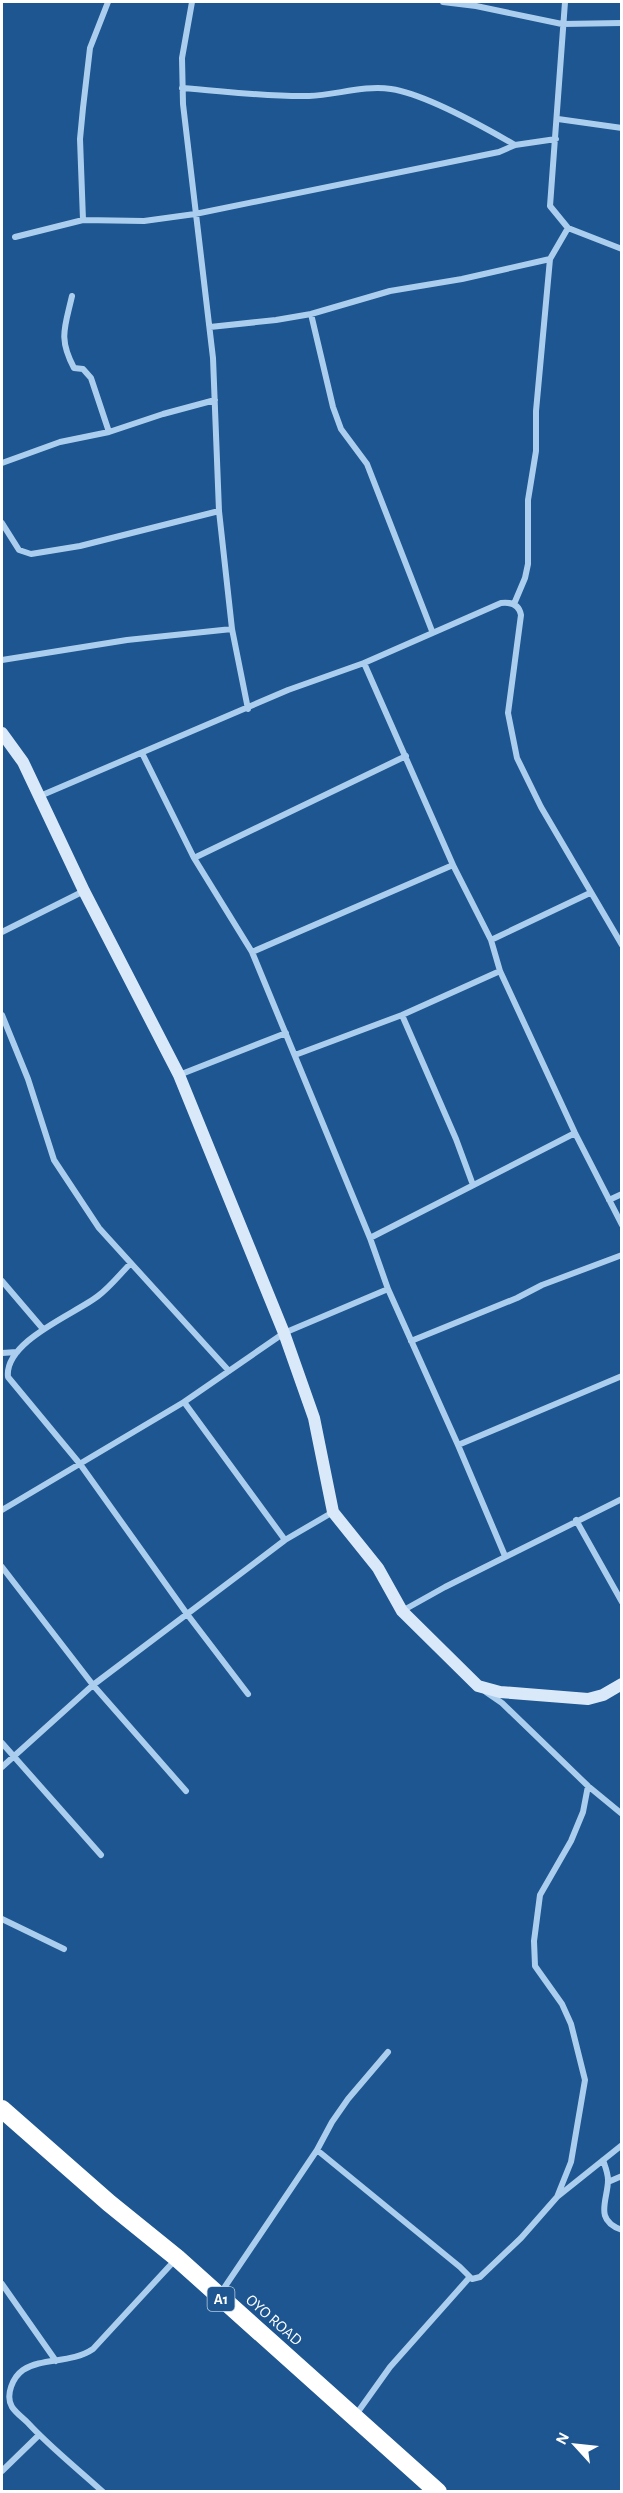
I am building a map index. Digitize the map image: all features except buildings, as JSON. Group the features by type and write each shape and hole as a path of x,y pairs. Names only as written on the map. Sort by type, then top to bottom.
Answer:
{"highway":[{"name":"OYO ROAD","path":"2,2109 109,2204 177,2258 438,2492"}],"street":[{"path":"83,220 80,151 83,108 90,48 108,2"},
{"path":"192,2 182,58 182,88 210,327 219,511 232,629 248,709"},
{"path":"443,2 476,6 562,24 621,23"},
{"path":"565,2 550,206 568,228 621,249"},
{"path":"182,88 283,97 324,96 375,88 391,89 413,94 516,145"},
{"path":"558,119 621,128"},
{"path":"15,237 83,220 144,221 195,214 499,152 516,145 556,139"},
{"path":"514,604 528,564 528,500 536,451 536,411 550,259 568,228"},
{"path":"210,327 310,314 390,291 462,279 550,259"},
{"path":"72,296 63,337 65,349 74,368 83,369 91,378 109,432"},
{"path":"310,314 333,407 341,429 367,464 432,631"},
{"path":"2,463 60,442 109,432 215,400"},
{"path":"2,523 19,550 31,554 80,546 219,511"},
{"path":"40,796 288,690 364,663 432,631 501,603 514,604"},
{"path":"514,604 521,615 508,713 517,758 541,807 621,945"},
{"path":"2,660 127,640 232,629"},
{"path":"364,663 453,865 491,940 500,971 575,1133 621,1225"},
{"path":"2,733 23,762 84,891 178,1075 284,1333 314,1418 333,1512 378,1568 402,1611 478,1686 502,1704 588,1786 621,1814"},
{"path":"142,753 194,858 252,952 370,1238 388,1290 505,1556"},
{"path":"194,858 406,756"},
{"path":"252,952 453,865"},
{"path":"2,932 84,891"},
{"path":"491,940 590,893"},
{"path":"295,1055 402,1015 500,971"},
{"path":"2,1015 28,1079 54,1160 99,1228 229,1371"},
{"path":"402,1015 456,1139 473,1185"},
{"path":"178,1075 286,1033"},
{"path":"370,1238 575,1133"},
{"path":"609,1200 621,1194"},
{"path":"411,1341 518,1298 542,1285 621,1255"},
{"path":"131,1263 97,1298 43,1329 17,1352 9,1366 8,1377 80,1464 187,1614 248,1694"},
{"path":"2,1281 43,1329"},
{"path":"2,1510 184,1402 284,1333 388,1290"},
{"path":"2,1353 17,1352"},
{"path":"458,1445 621,1376"},
{"path":"184,1402 285,1540"},
{"path":"402,1611 505,1556 621,1499"},
{"path":"2,1767 93,1685 285,1540 333,1512"},
{"path":"576,1520 621,1602"},
{"path":"2,1567 93,1685 186,1791"},
{"path":"478,1686 500,1692 588,1699 603,1695 621,1684"},
{"path":"2,1743 101,1855"},
{"path":"557,2197 571,2162 585,2080 571,2024 562,2004 535,1966 534,1941 540,1895 565,1856 582,1812 588,1786"},
{"path":"2,1919 64,1949"},
{"path":"219,2297 317,2150 332,2122 348,2099 388,2052"},
{"path":"354,2416 390,2367 469,2278 480,2277 521,2238 557,2197 621,2145"},
{"path":"317,2150 460,2267 469,2278"},
{"path":"603,2160 608,2182 603,2205 604,2216 609,2224 621,2230"},
{"path":"608,2182 621,2176"},
{"path":"103,2492 39,2435 12,2406 10,2391 16,2377 23,2370 56,2361 75,2359 93,2349 177,2258"},
{"path":"2,2284 56,2361"},
{"path":"3,2467 39,2435"}]}
